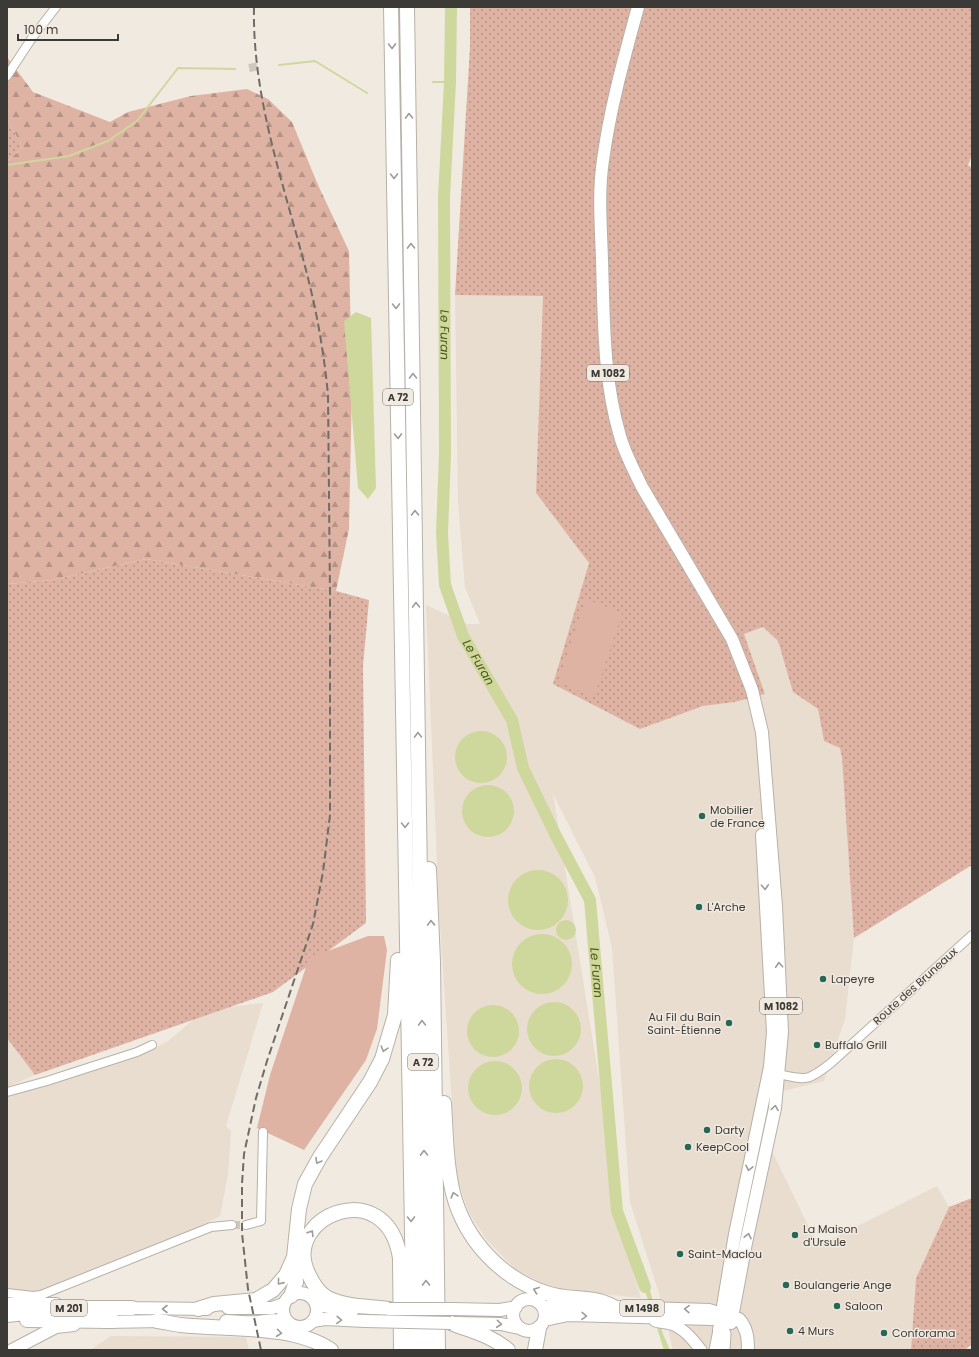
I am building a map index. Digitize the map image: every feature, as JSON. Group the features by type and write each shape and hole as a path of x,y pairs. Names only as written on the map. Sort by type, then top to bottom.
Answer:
{"highway":[{"name":"A 72","path":"391,7 414,1350"},
{"name":"A 72","path":"407,7 427,1350"},
{"path":"418,774 426,794 433,962 432,986 438,1350"},
{"path":"287,1300 296,1282 294,1257 299,1209 305,1184 320,1157 370,1082 382,1059 395,1015 399,930 407,916"},
{"path":"433,962 436,983 448,1167 453,1194 466,1226 478,1244 504,1272 530,1288 557,1297 595,1300 614,1307"},
{"path":"389,1309 341,1303 325,1296 314,1284 306,1268 304,1252 308,1238 315,1227 325,1218 338,1211 355,1209 371,1213 383,1221 392,1232 398,1245 400,1258 401,1350"},
{"path":"198,1309 214,1304 256,1300 273,1290 286,1275 294,1257"},
{"name":"M 201","path":"7,1315 69,1308 132,1308"},
{"path":"452,1316 500,1343 508,1350"},
{"name":"M 201","path":"7,1321 113,1321"},
{"path":"157,1321 181,1325 224,1327 294,1334 324,1345 332,1350"},
{"path":"535,1350 542,1324"}],"main road":[{"name":"M 1082","path":"638,7 614,96 603,161 599,198 605,336 612,402 620,437 642,486 732,639 752,690 756,708 756,733 773,1032 775,1108 746,1243 726,1319 715,1350"},
{"name":"M 1082","path":"726,1319 727,1280 757,1128 774,1070"},
{"path":"757,1128 770,1130"},
{"path":"727,1280 717,1300 726,1319 740,1334 745,1350"},
{"path":"316,1303 317,1314 310,1324 301,1327 295,1326 289,1324 285,1319 283,1313 287,1300 300,1293 305,1294 316,1303 326,1308 342,1310 389,1309 452,1316 501,1324 519,1328 528,1332 534,1331 542,1324 546,1314 539,1302 530,1299 522,1301 516,1307 513,1316 519,1328"},
{"name":"M 201","path":"132,1308 272,1308 287,1300"},
{"path":"7,1304 112,1304 132,1308"},
{"path":"313,1321 325,1319 366,1321 452,1316 516,1307"},
{"name":"M 1498","path":"543,1307 614,1307 726,1319"},
{"name":"M 1498","path":"542,1324 568,1315 726,1319"},
{"path":"650,1318 655,1322 672,1324 681,1329 692,1338 700,1350"},
{"path":"725,1350 726,1319"},
{"path":"726,1319 744,1324 748,1350"},
{"name":"M 201","path":"113,1321 257,1322 282,1320 289,1324"},
{"path":"12,1350 56,1327 113,1321"}],"street":[{"path":"7,76 32,38 56,7"},
{"name":"Route des Bruneaux","path":"774,1070 802,1079 816,1075 972,935"},
{"path":"7,1092 47,1081 137,1052 152,1045"},
{"path":"246,1225 261,1221 263,1132"},
{"path":"7,1293 33,1296 41,1295 211,1227 232,1225"}],"shaded area":[{"path":"455,295 543,296 536,493 589,563 640,729 703,706 735,702 765,694 744,634 763,627 778,641 793,692 818,709 824,741 840,747 854,938 845,1019 824,1081 783,1091 770,1147 818,1246 937,1186 949,1207 916,1278 911,1350 673,1350 661,1300 630,1202 612,948 595,877 553,794 603,1104 614,1209 641,1298 553,1289 515,1269 486,1239 469,1213 457,1178 439,910 426,605 467,624 480,624 465,587 458,502"},
{"path":"356,312 371,318 376,488 368,499 358,488 344,321"},
{"path":"481,731 495,735 503,743 507,757 503,771 495,779 481,783 467,779 459,771 455,757 459,743 467,735"},
{"path":"488,785 502,789 510,797 514,811 510,825 502,833 488,837 474,833 466,825 462,811 466,797 474,789"},
{"path":"538,870 554,875 559,879 563,884 568,900 563,916 559,921 554,925 538,930 522,925 517,921 513,916 508,900 513,884 517,879 522,875"},
{"path":"566,920 573,923 576,930 573,937 566,940 559,937 556,930 559,923"},
{"path":"542,934 559,939 567,947 572,964 567,981 559,989 542,994 525,989 517,981 512,964 517,947 525,939"},
{"path":"554,1002 564,1004 573,1010 579,1019 581,1029 579,1039 573,1048 564,1054 554,1056 544,1054 535,1048 529,1039 527,1029 529,1019 535,1010 544,1004"},
{"path":"263,1003 226,1126 231,1131 228,1174 220,1216 185,1234 32,1294 7,1290 7,1096 149,1051 168,1041 205,1010"},
{"path":"488,1005 498,1005 512,1012 519,1026 519,1036 512,1050 498,1057 488,1057 478,1053 471,1046 467,1036 467,1026 471,1016 478,1009"},
{"path":"7,1038 35,1075 7,1087"},
{"path":"551,1059 561,1059 571,1063 579,1071 583,1081 583,1091 579,1101 571,1109 561,1113 551,1113 541,1109 533,1101 529,1091 529,1081 533,1071 541,1063"},
{"path":"495,1061 505,1063 514,1069 520,1078 522,1088 520,1098 514,1107 505,1113 495,1115 485,1113 476,1107 470,1098 468,1088 470,1078 476,1069 485,1063"},
{"path":"643,1268 663,1334 670,1350 664,1350 639,1272"},
{"path":"111,1336 246,1337 249,1350 90,1350"}],"green space":[{"path":"470,7 972,7 972,156 968,165 972,168 972,865 854,938 842,758 840,748 824,741 818,709 793,692 778,641 763,627 744,634 765,694 735,702 703,706 640,729 553,684 589,563 536,493 543,296 455,295 470,47"},
{"path":"7,57 33,92 110,122 128,112 191,96 247,89 268,99 292,122 318,185 349,251 352,387 349,529 336,591 146,559 52,580 7,584 7,161 23,148 7,118"},
{"path":"7,118 23,148 7,161"},
{"path":"146,559 336,591 369,600 363,666 366,923 273,992 35,1075 7,1038 7,584 52,580"},
{"path":"586,599 622,613 594,697 558,682"},
{"path":"368,936 384,936 387,950 377,1029 366,1060 304,1150 257,1128 270,1075 309,958"},
{"path":"972,1198 972,1344 965,1350 911,1350 916,1278 949,1207"}],"waterway":[{"name":"Le Furan","path":"451,7 450,82 444,197 445,454 442,533 445,585 463,636 512,720 523,768 557,838 590,900 617,1211 645,1287"},
{"path":"279,65 315,61 367,93"},
{"path":"7,165 69,156 108,141 137,121 178,68 235,69"},
{"path":"433,82 450,82"}],"tunnel":[{"path":"249,68 260,66"},
{"path":"232,1225 246,1225"}],"railway":[{"path":"254,7 255,45 259,82 266,118 274,154 313,299 325,371 328,395 330,595 330,815 323,872 313,924 267,1061 256,1098 244,1154 242,1184 242,1233 248,1289 261,1350"}],"place":[{"name":"Mobilier de France","path":"702,816"},
{"name":"L'Arche","path":"699,907"},
{"name":"Lapeyre","path":"823,979"},
{"name":"Au Fil du Bain Saint-Étienne","path":"729,1023"},
{"name":"Buffalo Grill","path":"817,1045"},
{"name":"Darty","path":"707,1130"},
{"name":"KeepCool","path":"688,1147"},
{"name":"La Maison d'Ursule","path":"795,1235"},
{"name":"Saint-Maclou","path":"680,1254"},
{"name":"Boulangerie Ange","path":"786,1285"},
{"name":"Saloon","path":"837,1306"},
{"name":"4 Murs","path":"790,1331"},
{"name":"Conforama","path":"884,1333"}]}
